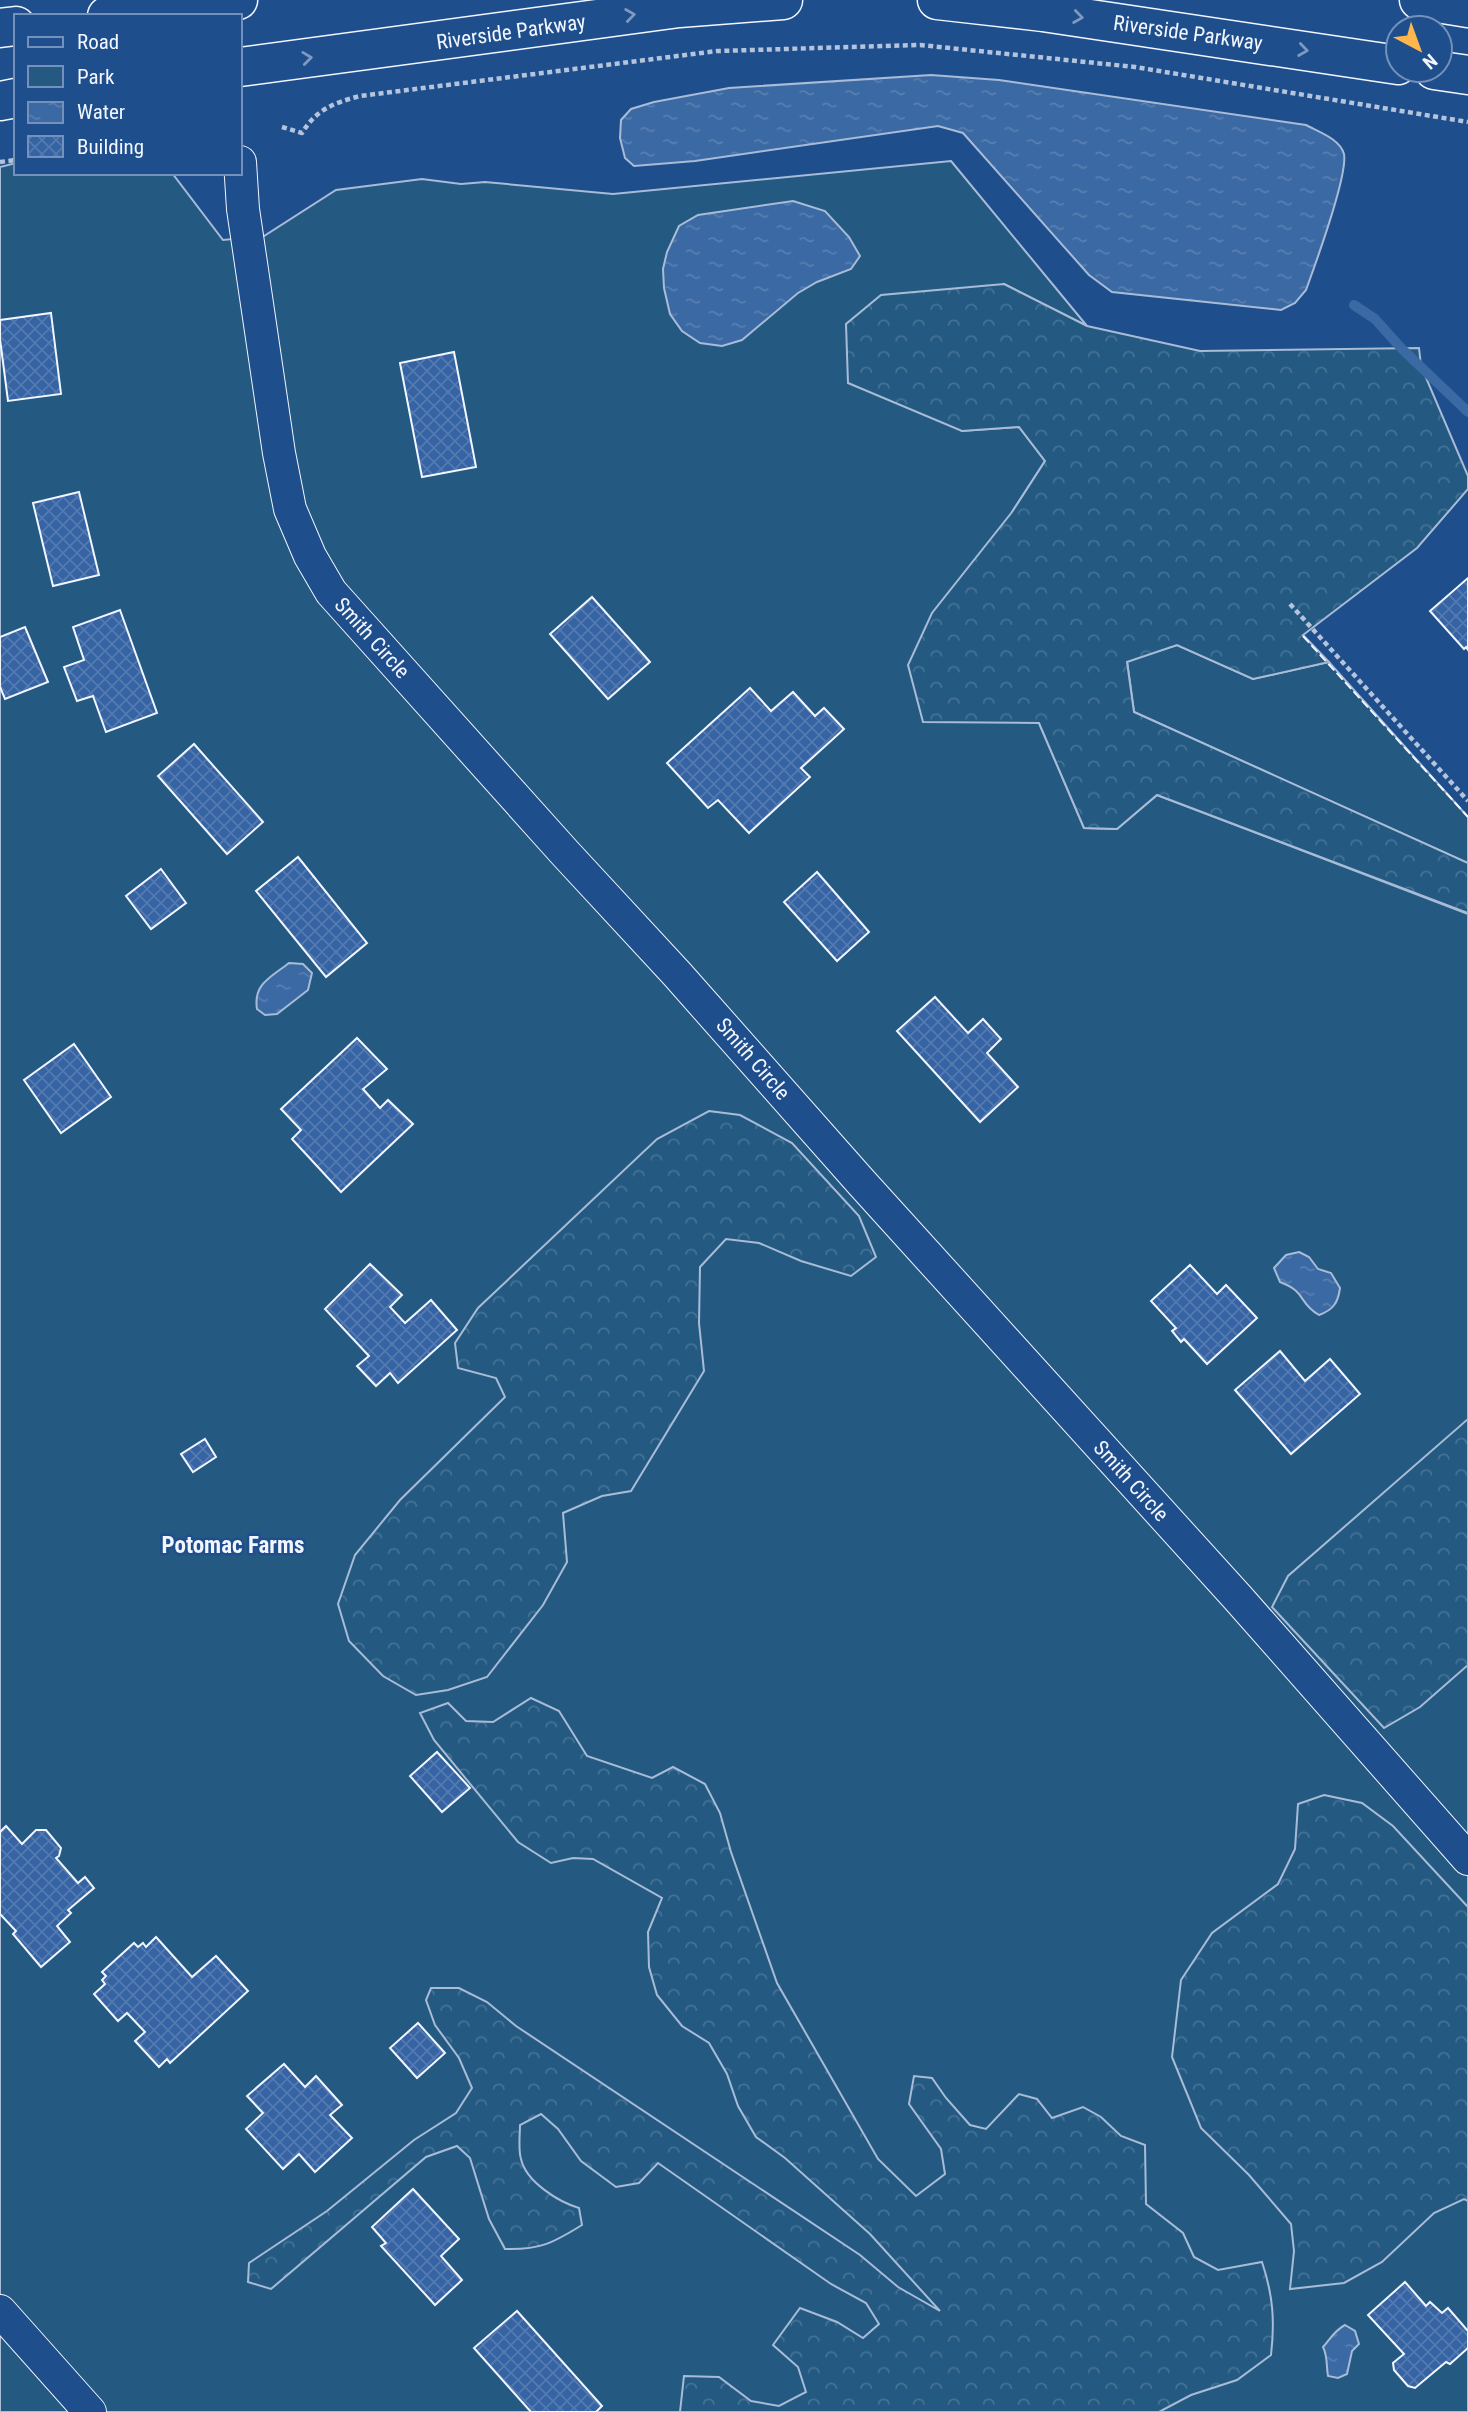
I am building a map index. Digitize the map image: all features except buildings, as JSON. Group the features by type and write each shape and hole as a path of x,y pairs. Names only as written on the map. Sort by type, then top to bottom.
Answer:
{"main road":[{"name":"Riverside Parkway","path":"242,67 679,8 783,0"},
{"name":"Riverside Parkway","path":"937,0 1043,12 1384,63"},
{"path":"1419,0 1468,8"},
{"path":"127,14 225,4"}],"street":[{"name":"Smith Circle","path":"241,175 243,209 279,453 290,509 310,556 331,592 1238,1598 1468,1859"},
{"path":"0,2311 90,2412"}],"path":[{"path":"282,127 302,133 310,120 322,110 334,103 359,96 469,82 717,51 920,46 1135,67 1468,122"},
{"path":"1290,604 1468,801"}],"green space":[{"path":"951,161 1087,326 1004,284 962,431 1019,427 1045,461 1012,512 1039,723 1084,828 1117,829 1157,795 1468,914 1468,2412 0,2412 0,167 14,164 14,175 174,175 223,240 264,236 336,190 422,179 613,194"},
{"path":"1004,284 1087,326 1200,351 1419,348 1421,366 1468,476 1468,489 1417,548 1303,635 1329,662 1253,679 1177,645 1127,662 1134,712 1468,863 1468,913 1157,795 1117,829 1084,828 1039,723 923,722 908,665 932,613 1012,512 1045,461 1019,427 962,431 848,383 846,324 881,295"},
{"path":"1177,645 1253,679 1329,662 1468,817 1468,863 1134,712 1127,661"},
{"path":"709,1111 740,1115 792,1143 859,1216 876,1257 851,1276 801,1261 759,1243 726,1239 700,1267 699,1323 704,1371 631,1491 602,1496 563,1513 567,1562 543,1605 487,1677 448,1690 416,1695 383,1676 349,1641 338,1604 355,1555 400,1500 505,1397 496,1378 458,1368 455,1343 478,1308 657,1139"},
{"path":"1468,1419 1468,1665 1420,1707 1384,1728 1272,1607 1288,1576"},
{"path":"531,1698 559,1711 587,1756 652,1778 673,1767 705,1784 720,1813 777,1983 878,2159 916,2196 945,2174 941,2149 909,2104 914,2076 932,2078 970,2125 986,2129 1019,2094 1037,2099 1052,2118 1083,2107 1101,2117 1121,2136 1145,2145 1146,2204 1183,2233 1194,2257 1218,2270 1262,2262 1272,2308 1271,2355 1237,2380 1191,2395 1159,2412 680,2412 684,2376 719,2377 751,2401 779,2406 806,2392 798,2367 773,2345 800,2308 837,2322 863,2338 879,2324 866,2303 831,2284 658,2163 639,2183 616,2187 581,2161 558,2129 541,2114 520,2125 520,2155 529,2176 536,2183 553,2196 579,2208 582,2225 563,2236 537,2247 505,2249 489,2219 470,2158 457,2146 426,2157 271,2289 248,2282 249,2263 327,2211 414,2140 456,2113 472,2088 459,2058 435,2025 426,2000 431,1988 459,1988 487,2002 516,2026 860,2255 898,2287 940,2311 870,2234 785,2158 756,2137 738,2106 727,2074 709,2043 682,2026 657,1995 649,1967 648,1932 662,1898 593,1859 573,1858 551,1863 518,1842 434,1740 420,1713 448,1703 466,1721 493,1722"},
{"path":"1324,1795 1362,1803 1393,1826 1468,1907 1468,2201 1464,2199 1434,2213 1382,2262 1344,2283 1290,2289 1294,2251 1291,2224 1249,2175 1201,2128 1172,2057 1181,1980 1212,1933 1278,1884 1295,1849 1298,1804"}],"water":[{"path":"931,75 999,80 1306,125 1328,136 1342,149 1344,165 1330,221 1306,290 1295,303 1281,310 1112,292 1089,275 963,133 938,126 695,161 634,166 625,158 620,138 621,120 631,109 654,102 729,88"},
{"path":"793,201 825,211 849,237 860,256 851,269 817,282 798,293 742,340 722,346 700,343 682,331 670,314 663,269 667,252 679,226 698,215"},
{"path":"289,963 303,964 312,973 308,990 277,1014 265,1015 257,1009 258,993 270,977"},
{"path":"1299,1252 1309,1257 1318,1269 1331,1273 1340,1288 1334,1305 1319,1315 1312,1311 1295,1290 1280,1282 1274,1268 1286,1255"},
{"path":"1345,2325 1355,2331 1359,2344 1352,2351 1347,2374 1338,2378 1328,2376 1323,2347 1335,2332"}],"waterway":[{"path":"1354,305 1375,319 1402,349 1468,412"}],"fence":[{"path":"1303,636 1468,817"}],"district":[{"name":"Potomac Farms","path":"233,1545"}]}
